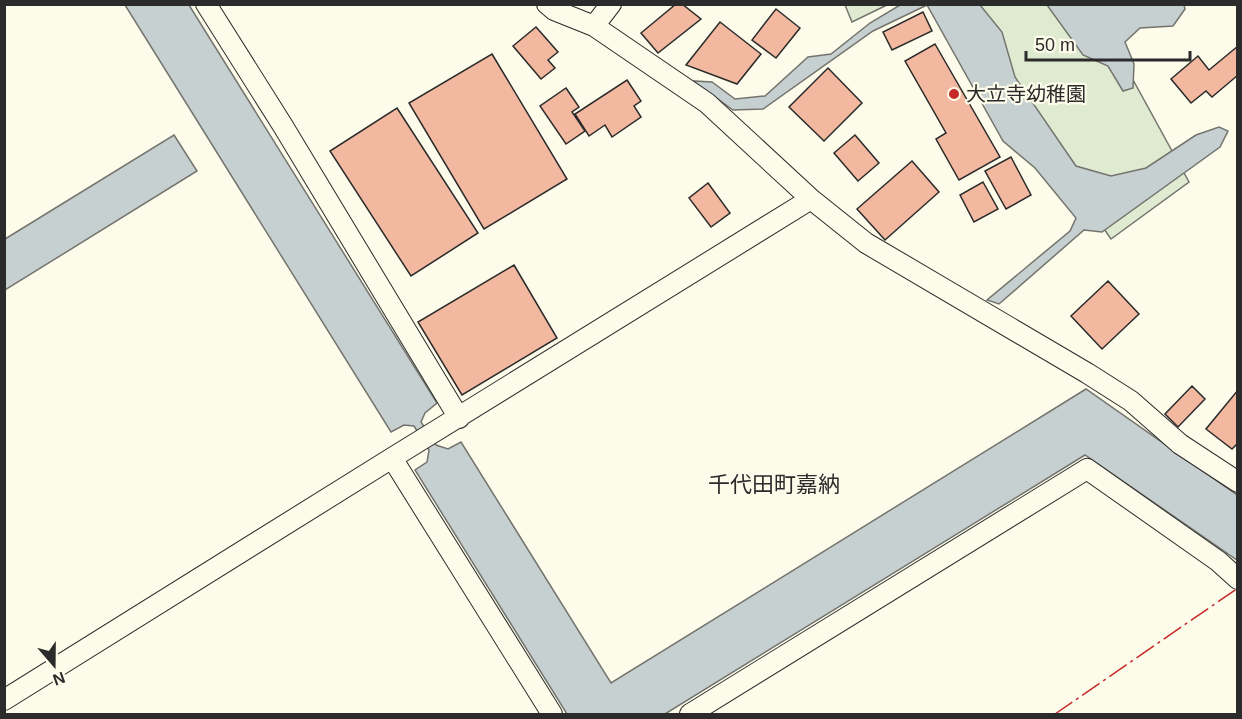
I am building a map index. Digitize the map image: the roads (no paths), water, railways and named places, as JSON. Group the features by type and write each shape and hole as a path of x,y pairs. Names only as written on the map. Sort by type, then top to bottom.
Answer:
{"street":[{"path":"206,4 283,126 459,418"},
{"path":"547,4 554,10 594,26 707,103 811,199 866,243 1114,390 1180,444 1238,482"},
{"path":"594,26 611,4"},
{"path":"4,700 811,199"},
{"path":"392,458 552,714"},
{"path":"690,714 1087,469 1218,561 1238,579"}],"place":[{"name":"大立寺幼稚園","path":"954,94"}],"district":[{"name":"千代田町嘉納","path":"774,484"}]}
